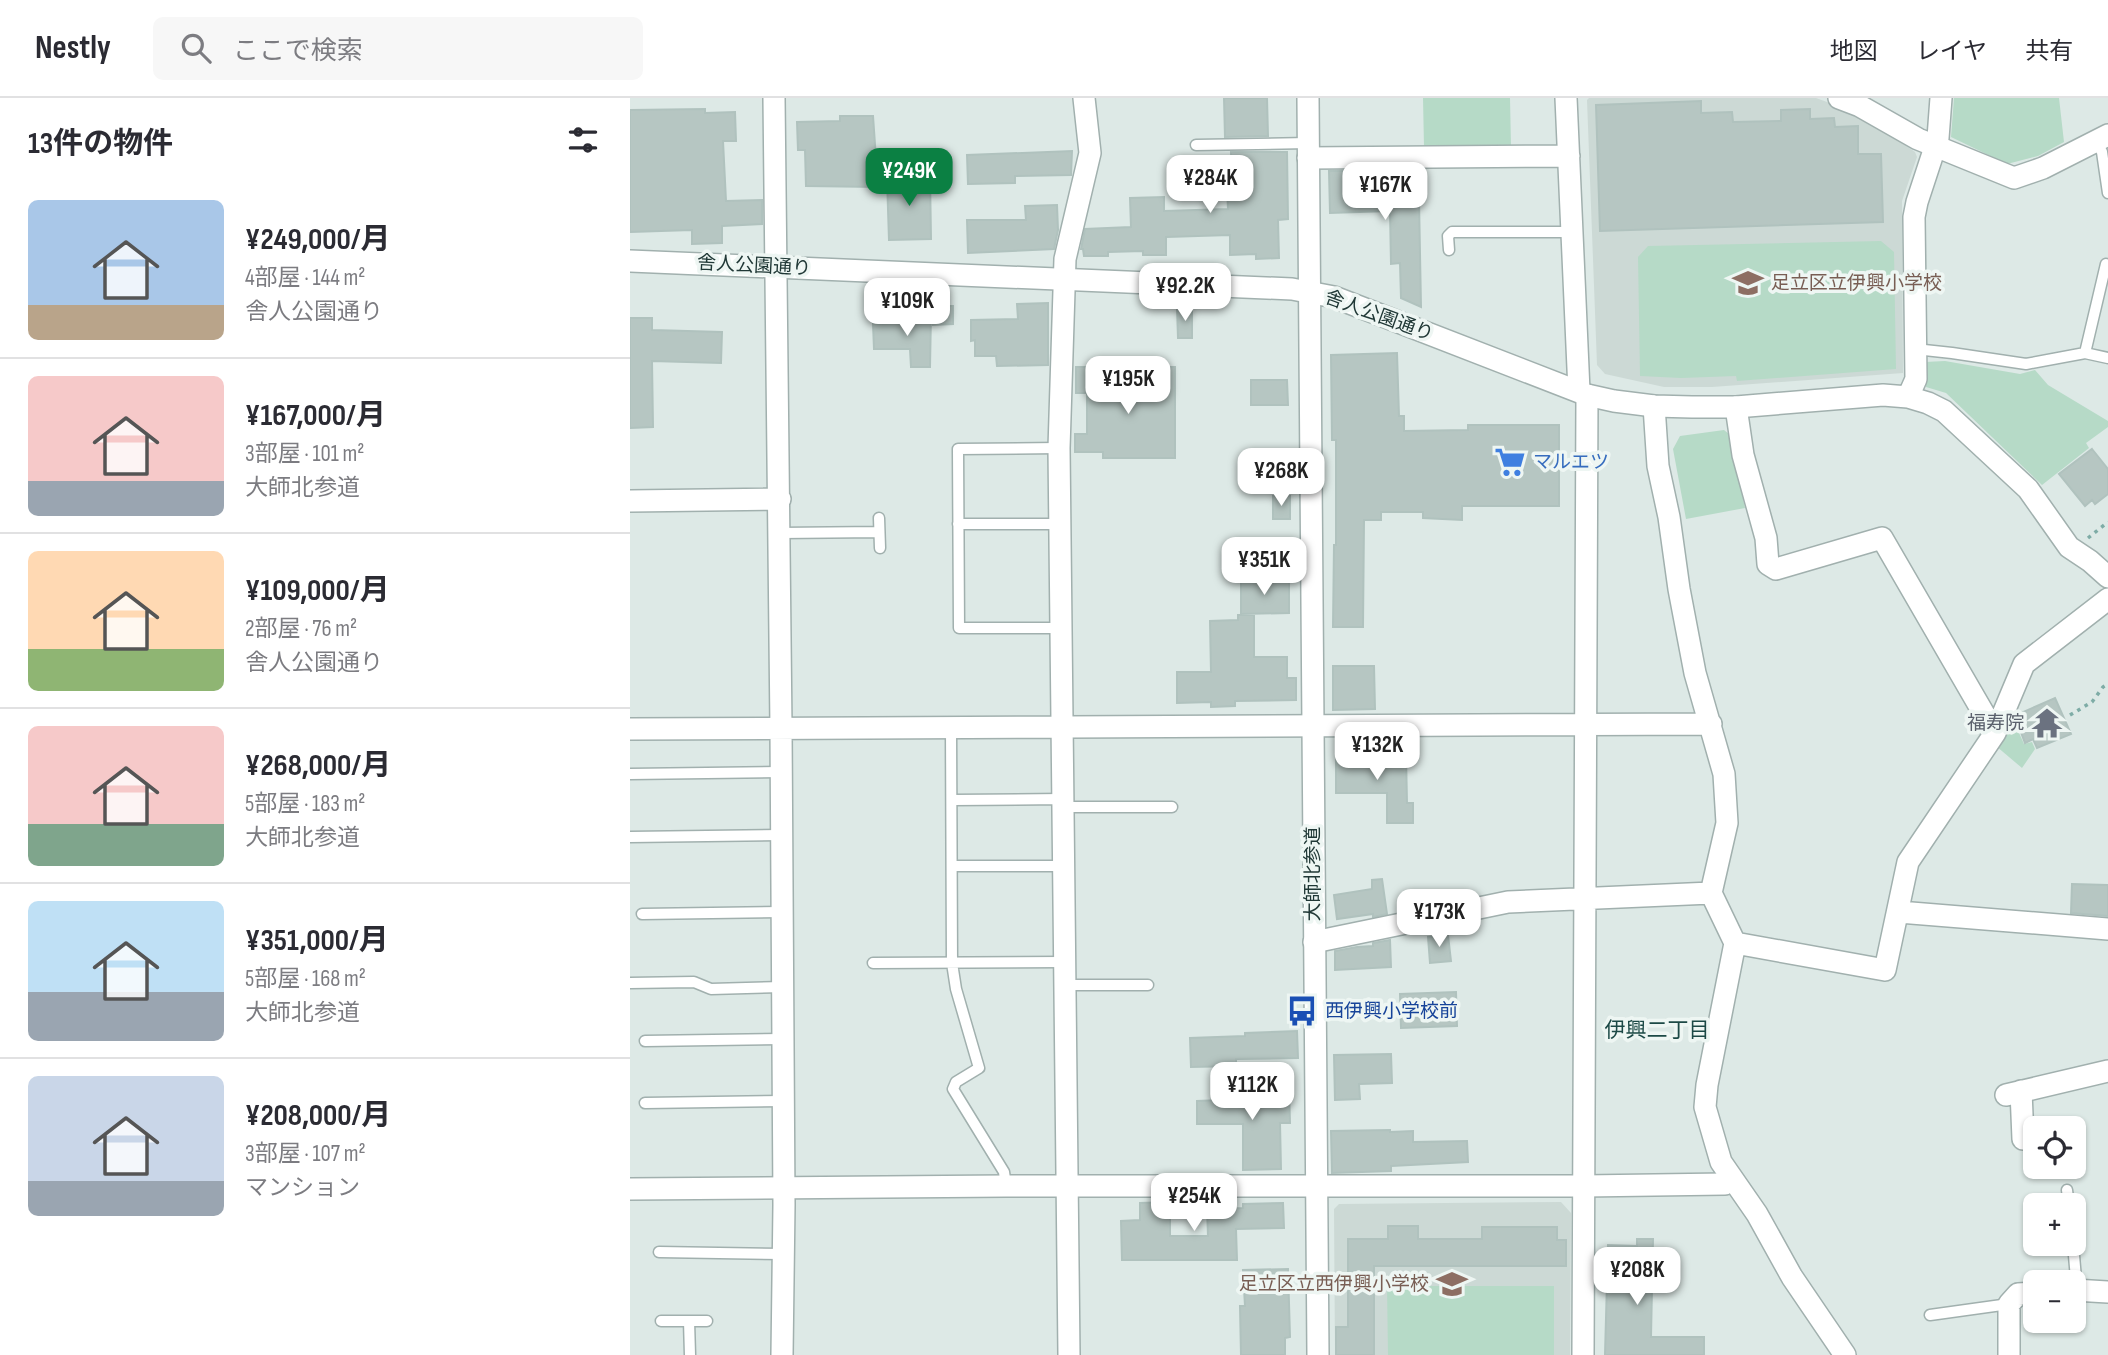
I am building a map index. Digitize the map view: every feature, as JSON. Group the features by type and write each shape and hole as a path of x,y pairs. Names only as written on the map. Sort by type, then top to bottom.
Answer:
{"street":[{"path":"774,98 780,499 782,1355"},
{"path":"1069,1355 1059,448 1065,258 1090,153 1084,98"},
{"name":"大師北参道","path":"1308,98 1318,1355"},
{"path":"1566,98 1583,393 1583,1355"},
{"path":"1839,98 1860,106 1918,139 2014,178 2043,169 2102,138"},
{"path":"1908,397 1916,379 1914,217 1936,146 1941,98"},
{"path":"1308,151 1569,156"},
{"name":"舎人公園通り","path":"630,261 1309,291 1334,297 1583,393 1614,401 1654,406 1736,407 1883,395 1908,397 1944,411 2028,489 2070,548 2108,577"},
{"path":"1654,406 1658,466 1669,517 1679,589 1695,673 1724,774 1727,823 1711,894 1735,943 1705,1107 1730,1184 1756,1214 1792,1278 1845,1355"},
{"path":"1736,407 1743,455 1766,538 1768,564 1776,569 1882,538 1995,733"},
{"path":"630,501 780,499"},
{"path":"1735,943 1885,970 1908,862 1995,733 2024,664 2108,599"},
{"path":"630,729 1711,724"},
{"path":"1314,942 1508,902 1711,894"},
{"path":"1899,912 2108,929"},
{"path":"2021,1140 2014,1093 2108,1071"},
{"path":"630,1189 1730,1184"},
{"path":"2086,1291 2108,1292"},
{"path":"2009,1355 2009,1304 2018,1294 2023,1294"},
{"path":"1829,1329 1829,1355"}],"lane":[{"path":"2102,138 2108,193"},
{"path":"1196,145 1308,151"},
{"path":"1449,250 1448,236 1452,232 1572,232"},
{"path":"2085,353 2106,264"},
{"path":"1915,349 2026,364 2085,353 2108,358"},
{"path":"945,449 1059,448"},
{"path":"958,449 959,628 1060,628"},
{"path":"879,518 880,548"},
{"path":"958,524 1059,524"},
{"path":"780,534 879,532"},
{"path":"951,728 952,963 956,989 979,1068 956,1082 953,1089 1004,1172 1006,1186"},
{"path":"630,774 780,772"},
{"path":"953,800 1172,807"},
{"path":"630,837 781,835"},
{"path":"952,866 1064,866"},
{"path":"642,914 781,912"},
{"path":"873,963 1064,961"},
{"path":"630,983 694,982 711,989 782,987"},
{"path":"1065,985 1148,985"},
{"path":"645,1041 782,1039"},
{"path":"645,1104 783,1101"},
{"path":"659,1252 782,1254"},
{"path":"1930,1315 2009,1304"},
{"path":"661,1321 707,1321"},
{"path":"690,1321 690,1355"}],"path":[{"path":"2070,715 2092,702 2108,684"}],"shaded area":[{"name":"足立区立伊興小学校","path":"1589,98 1816,98 1857,113 1915,152 1917,157 1902,201 1903,373 1712,387 1664,387 1605,374 1597,365"},
{"name":"足立区立西伊興小学校","path":"1561,1202 1571,1213 1570,1355 1335,1355 1334,1209 1339,1204"}],"green space":[{"path":"1423,98 1510,98 1511,147 1424,147"},
{"path":"1954,98 2059,98 2064,142 2038,156 2007,164 1951,137"},
{"path":"1881,241 1894,252 1896,369 1737,381 1736,376 1640,376 1638,257 1648,246"},
{"path":"1945,361 2020,374 2035,370 2048,385 2108,421 2108,427 2086,443 2089,448 2042,485 1946,393 1926,387 1925,362"},
{"path":"1724,430 1729,434 1745,508 1686,519 1673,449 1680,436"},
{"path":"2016,707 2022,721 2015,724 2024,744 2032,742 2035,749 2022,768 1996,746"},
{"path":"1387,1286 1554,1286 1554,1355 1388,1355"}],"building":[{"path":"1224,98 1267,98 1268,136 1225,137"},
{"path":"1701,101 1701,113 1732,112 1733,122 1781,121 1781,110 1810,109 1810,119 1834,118 1835,127 1858,126 1858,154 1881,154 1883,222 1600,231 1596,105"},
{"path":"705,109 705,113 735,112 736,141 723,141 726,201 762,200 762,224 722,226 722,243 692,244 692,230 630,232 630,110"},
{"path":"840,116 873,116 878,187 806,186 805,150 798,150 797,122 840,121"},
{"path":"1072,151 1071,175 1015,176 1015,183 968,184 967,155"},
{"path":"1231,152 1287,152 1288,219 1278,220 1279,258 1256,259 1256,254 1230,255 1230,235 1166,237 1166,255 1143,255 1143,251 1084,256 1081,249 1085,229 1131,227 1130,198 1164,197 1164,211 1228,209 1227,189 1232,189"},
{"path":"1329,171 1364,171 1365,189 1410,188 1410,200 1419,200 1421,307 1401,298 1400,263 1391,264 1390,211 1330,213"},
{"path":"930,176 931,239 889,240 887,178"},
{"path":"1057,205 1058,230 1054,249 968,253 967,220 1026,220 1025,206"},
{"path":"1048,303 1048,365 997,366 996,356 975,356 975,340 971,341 971,320 1018,319 1017,304"},
{"path":"933,306 953,306 953,324 933,325"},
{"path":"1177,308 1192,308 1192,338 1178,338"},
{"path":"931,314 930,367 911,367 910,349 874,349 873,324 908,323 908,315"},
{"path":"630,318 652,318 652,330 722,332 721,363 652,361 653,427 630,428"},
{"path":"1397,353 1399,416 1404,416 1404,431 1468,430 1468,425 1559,425 1559,506 1462,506 1462,520 1423,518 1423,512 1381,512 1381,520 1364,520 1363,627 1333,627 1336,440 1332,440 1331,355"},
{"path":"1076,367 1119,367 1119,399 1150,399 1150,367 1175,367 1175,458 1103,458 1103,452 1075,452 1075,434 1087,434 1087,393 1076,393"},
{"path":"1251,380 1287,380 1288,405 1251,405"},
{"path":"2092,449 2108,469 2108,494 2095,504 2092,500 2085,506 2059,474"},
{"path":"1273,496 1290,496 1290,519 1273,519"},
{"path":"1259,578 1259,582 1289,582 1289,613 1241,614 1241,579"},
{"path":"1238,615 1254,615 1254,657 1287,657 1287,678 1296,678 1296,700 1235,701 1235,706 1211,707 1211,702 1177,703 1177,672 1211,672 1210,621 1238,620"},
{"path":"1333,666 1374,666 1375,709 1333,710"},
{"path":"2055,698 2071,734 2037,748 2033,739 2025,743 2018,724 2024,721 2021,713"},
{"path":"1406,755 1407,803 1413,803 1413,823 1387,823 1387,793 1336,793 1336,756"},
{"path":"1382,879 1387,914 1337,919 1334,895 1372,889 1372,880"},
{"path":"2072,884 2108,885 2108,916 2071,913"},
{"path":"1448,935 1451,961 1430,963 1428,937"},
{"path":"1390,940 1391,967 1335,970 1335,951 1373,946 1373,943"},
{"path":"1456,992 1457,1026 1401,1028 1400,994"},
{"path":"1297,1031 1298,1058 1236,1059 1236,1066 1191,1067 1190,1038"},
{"path":"1391,1054 1392,1083 1359,1084 1360,1099 1335,1100 1334,1055"},
{"path":"1289,1088 1290,1123 1280,1123 1281,1169 1243,1170 1243,1124 1197,1124 1197,1101 1223,1100 1223,1090"},
{"path":"1331,1131 1413,1131 1413,1142 1467,1141 1468,1162 1391,1166 1391,1171 1332,1173"},
{"path":"1170,1202 1170,1236 1208,1236 1207,1209 1243,1208 1243,1204 1283,1203 1284,1228 1236,1229 1237,1260 1122,1260 1121,1221 1140,1220 1140,1203"},
{"path":"1388,1226 1418,1226 1418,1239 1482,1239 1482,1227 1557,1227 1557,1240 1566,1240 1566,1266 1374,1266 1374,1355 1336,1355 1336,1327 1348,1327 1348,1239 1388,1239"},
{"path":"1637,1239 1653,1239 1651,1337 1704,1337 1704,1355 1605,1355 1608,1245 1637,1246"},
{"path":"1288,1269 1290,1337 1285,1338 1285,1355 1241,1355 1240,1306 1245,1306 1243,1270"}],"place":[{"name":"足立区立伊興小学校","path":"1748,283"},
{"name":"マルエツ","path":"1510,462"},
{"name":"福寿院","path":"2047,723"},
{"name":"西伊興小学校前","path":"1302,1011"},
{"name":"足立区立西伊興小学校","path":"1452,1284"}],"district":[{"name":"伊興二丁目","path":"1657,1030"}]}
